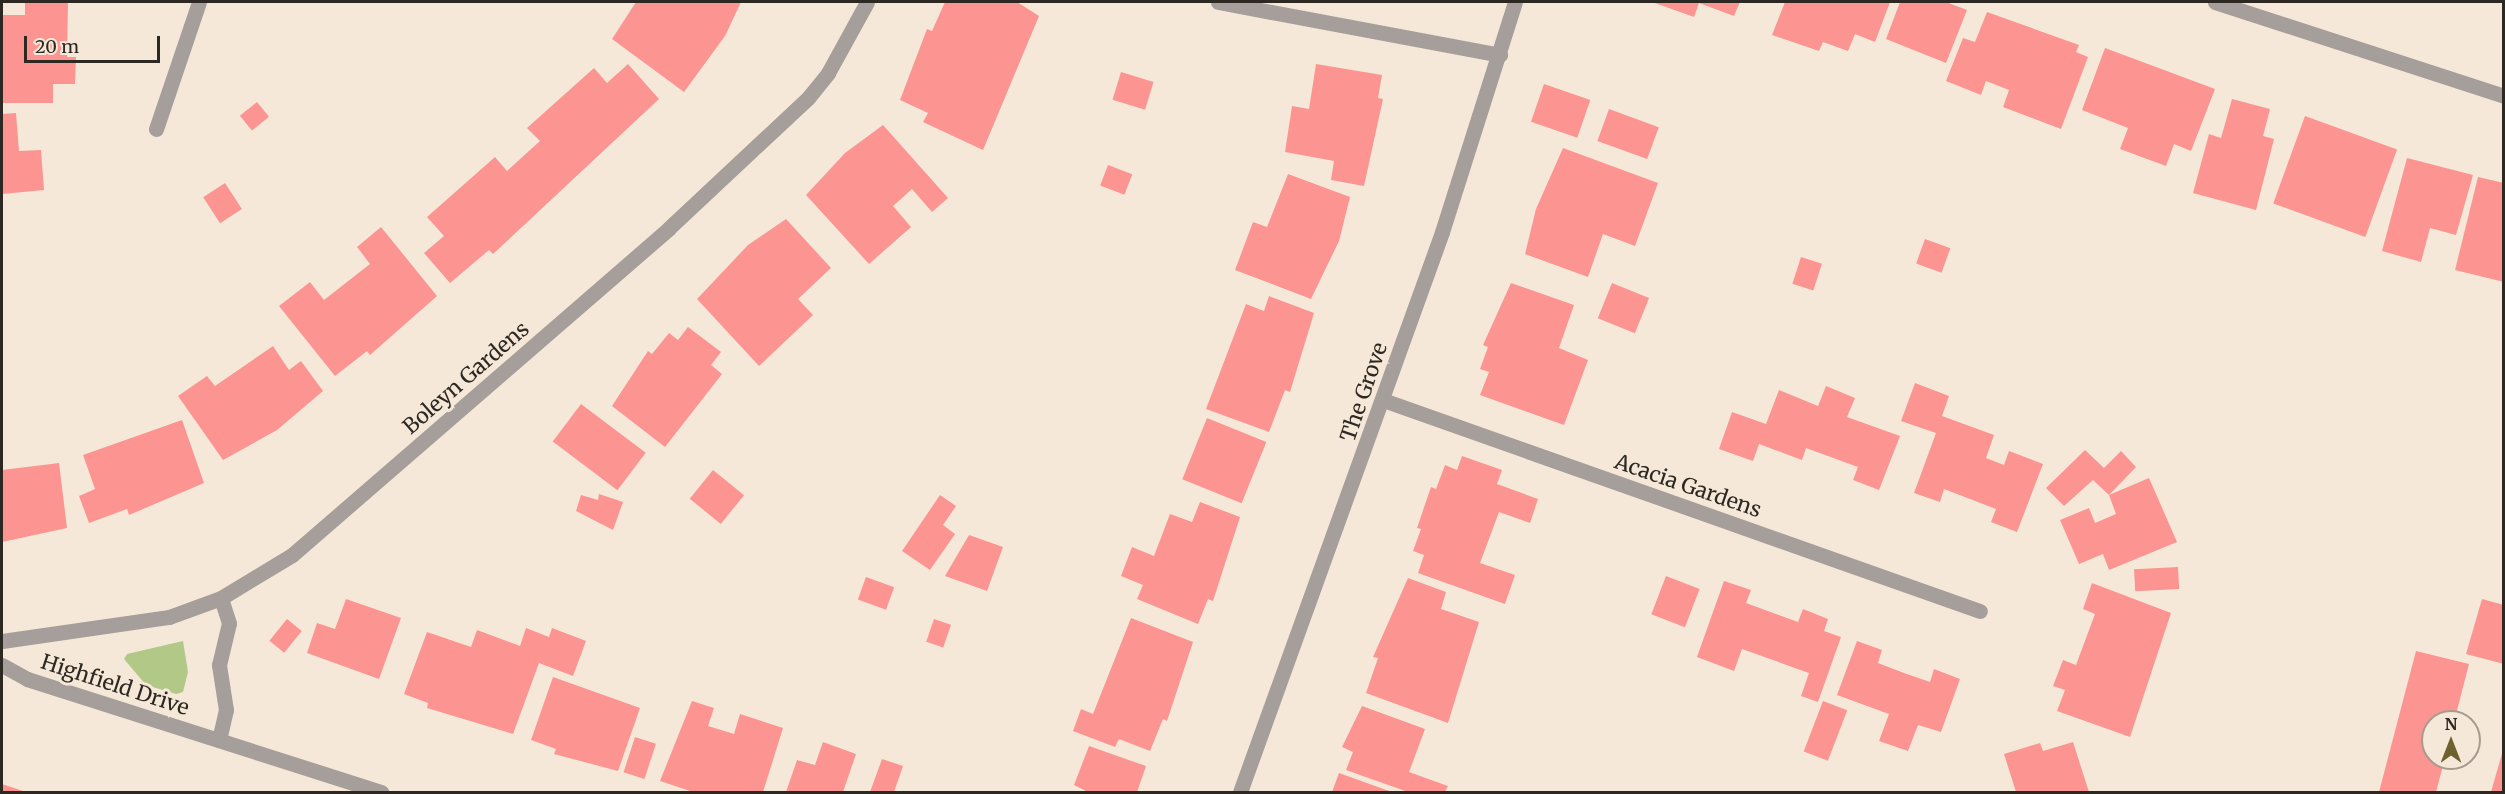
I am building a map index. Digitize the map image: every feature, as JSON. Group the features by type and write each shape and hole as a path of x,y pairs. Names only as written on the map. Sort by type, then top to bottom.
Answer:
{"street":[{"path":"156,129 199,2"},
{"name":"Boleyn Gardens","path":"2,641 148,623 221,598 330,527 669,228 808,98 828,73 867,2"},
{"path":"1218,2 1500,55"},
{"name":"The Grove","path":"1240,792 1383,400 1500,55 1515,2"},
{"path":"2215,2 2244,6 2504,96"},
{"name":"Acacia Gardens","path":"1383,400 1980,611"},
{"path":"219,740 226,710 219,665 229,623 221,598"},
{"name":"Highfield Drive","path":"2,665 27,679 381,792"}],"green space":[{"path":"183,641 188,672 183,692 176,694 146,685 124,659 127,654"}],"building":[{"path":"25,2 68,3 67,57 76,57 75,84 53,84 53,103 2,103 3,15 25,15"},
{"path":"636,2 741,2 725,36 684,92 612,39"},
{"path":"945,2 1017,2 1039,16 983,150 923,122 928,113 900,100 927,29 932,31"},
{"path":"1652,2 1740,2 1734,16 1699,3 1694,17"},
{"path":"1785,2 1890,2 1875,42 1855,34 1848,51 1823,42 1819,51 1772,35"},
{"path":"1900,2 1946,2 1967,10 1946,63 1886,39"},
{"path":"1987,12 2079,45 2076,52 2088,57 2061,129 2003,107 2009,90 1986,81 1981,95 1946,81 1963,38 1975,42"},
{"path":"2105,48 2215,89 2191,151 2174,144 2166,166 2120,149 2128,128 2082,110"},
{"path":"628,64 659,99 493,254 489,250 450,283 424,253 444,236 427,217 495,157 507,171 540,141 527,128 594,68 607,83"},
{"path":"1316,64 1382,75 1378,98 1383,99 1364,186 1331,180 1334,161 1285,152 1292,106 1309,109"},
{"path":"1121,72 1154,82 1145,110 1113,100"},
{"path":"1544,84 1590,100 1577,138 1531,122"},
{"path":"2232,99 2270,109 2263,136 2274,139 2256,210 2193,193 2209,134 2221,138"},
{"path":"257,102 269,117 252,131 240,116"},
{"path":"1609,109 1659,127 1647,159 1597,141"},
{"path":"16,113 19,151 41,150 44,190 2,194 2,114"},
{"path":"2305,116 2397,150 2365,237 2273,203"},
{"path":"883,125 948,198 932,212 912,189 893,206 911,227 869,264 806,195 845,153"},
{"path":"1563,148 1658,183 1635,246 1603,234 1588,277 1525,254 1536,209"},
{"path":"2407,158 2473,175 2456,235 2430,228 2421,262 2382,251"},
{"path":"1108,165 1132,174 1124,195 1100,186"},
{"path":"1288,174 1350,197 1339,241 1311,299 1235,270 1253,222 1267,227"},
{"path":"2478,177 2504,183 2504,282 2455,270"},
{"path":"225,183 242,209 220,223 203,197"},
{"path":"786,219 831,268 798,299 813,315 759,366 697,299 748,245"},
{"path":"381,227 437,296 370,355 367,351 335,376 279,306 310,282 324,300 370,264 357,247"},
{"path":"1925,239 1950,248 1941,273 1916,263"},
{"path":"1801,257 1822,264 1813,290 1792,284"},
{"path":"1511,283 1574,305 1559,348 1588,360 1564,425 1480,395 1489,372 1480,369 1488,347 1483,345"},
{"path":"1612,283 1649,298 1635,333 1598,318"},
{"path":"1269,296 1314,313 1290,392 1285,390 1269,432 1206,409 1246,304 1264,311"},
{"path":"688,327 721,352 711,365 722,374 665,447 612,406 648,351 652,354 669,333 678,340"},
{"path":"273,346 289,370 301,361 323,391 277,430 223,460 178,396 207,376 215,386"},
{"path":"1915,383 1949,396 1942,416 1994,435 1986,458 2004,465 2009,451 2043,464 2017,532 1991,522 1996,509 1944,489 1940,502 1914,493 1936,433 1901,421"},
{"path":"1826,386 1855,398 1847,417 1900,436 1879,490 1853,480 1858,467 1806,448 1802,460 1759,444 1753,461 1719,449 1732,412 1766,424 1779,390 1818,406"},
{"path":"581,404 646,453 617,490 553,442"},
{"path":"1207,418 1266,442 1242,503 1182,479"},
{"path":"182,420 204,483 129,515 127,509 89,523 79,496 95,489 83,455"},
{"path":"2085,450 2104,468 2121,451 2136,467 2109,495 2093,480 2064,506 2046,488"},
{"path":"1462,456 1502,470 1497,484 1538,499 1530,523 1499,512 1480,563 1515,575 1505,604 1418,573 1424,555 1413,551 1421,529 1417,528 1431,487 1436,489 1445,465 1457,470"},
{"path":"59,463 67,528 2,542 2,470"},
{"path":"713,470 744,495 721,524 690,499"},
{"path":"2149,478 2177,542 2109,570 2103,554 2079,564 2060,520 2089,508 2095,523 2116,514 2109,495"},
{"path":"599,494 623,502 613,530 576,511 581,495 598,500"},
{"path":"940,495 956,506 943,525 955,534 930,570 902,551"},
{"path":"1200,502 1240,517 1213,601 1208,599 1198,624 1137,599 1143,585 1121,576 1132,547 1154,556 1170,514 1192,522"},
{"path":"969,535 1003,547 987,591 945,576"},
{"path":"2178,567 2179,589 2135,591 2134,569"},
{"path":"1666,576 1700,589 1685,627 1651,614"},
{"path":"866,577 894,587 886,610 858,600"},
{"path":"1408,578 1446,592 1441,609 1479,622 1448,723 1366,693 1378,658 1373,657"},
{"path":"1724,581 1751,590 1746,603 1798,622 1803,609 1828,619 1824,631 1841,637 1818,702 1801,696 1809,673 1742,649 1734,671 1697,657"},
{"path":"2092,583 2171,613 2130,737 2057,711 2065,690 2053,686 2063,660 2076,665 2095,614 2083,609"},
{"path":"346,599 401,618 379,679 307,653 317,623 335,629"},
{"path":"2482,599 2504,605 2504,664 2466,654"},
{"path":"1131,618 1193,642 1167,721 1163,719 1150,751 1119,739 1115,747 1073,731 1081,709 1093,714"},
{"path":"287,619 302,631 284,653 269,641"},
{"path":"934,619 951,625 943,648 926,642"},
{"path":"526,628 549,637 552,628 586,641 573,676 539,663 513,734 427,708 428,703 404,694 427,632 471,647 477,630 520,646"},
{"path":"1857,641 1882,650 1878,663 1904,673 1930,682 1934,669 1960,679 1941,732 1918,725 1908,751 1879,741 1889,714 1837,695"},
{"path":"2416,651 2469,664 2457,710 2421,710 2421,770 2442,770 2436,792 2379,792"},
{"path":"553,677 640,708 618,771 554,754 556,749 531,740"},
{"path":"692,701 714,708 708,726 734,734 740,714 783,728 763,792 693,792 660,781"},
{"path":"1823,701 1847,710 1828,761 1804,751"},
{"path":"1362,706 1425,729 1409,772 1448,786 1445,792 1408,792 1346,770 1353,752 1342,747"},
{"path":"635,737 656,744 644,779 624,772"},
{"path":"823,742 856,754 843,792 786,792 797,760 815,765"},
{"path":"2073,742 2089,792 2016,792 2004,754 2040,743 2043,751"},
{"path":"1089,746 1146,766 1137,792 1088,792 1074,785"},
{"path":"2503,750 2504,792 2491,792"},
{"path":"882,759 903,766 894,792 870,792"},
{"path":"1339,773 1392,792 1332,792"},
{"path":"2,784 26,792 2,792"}]}
